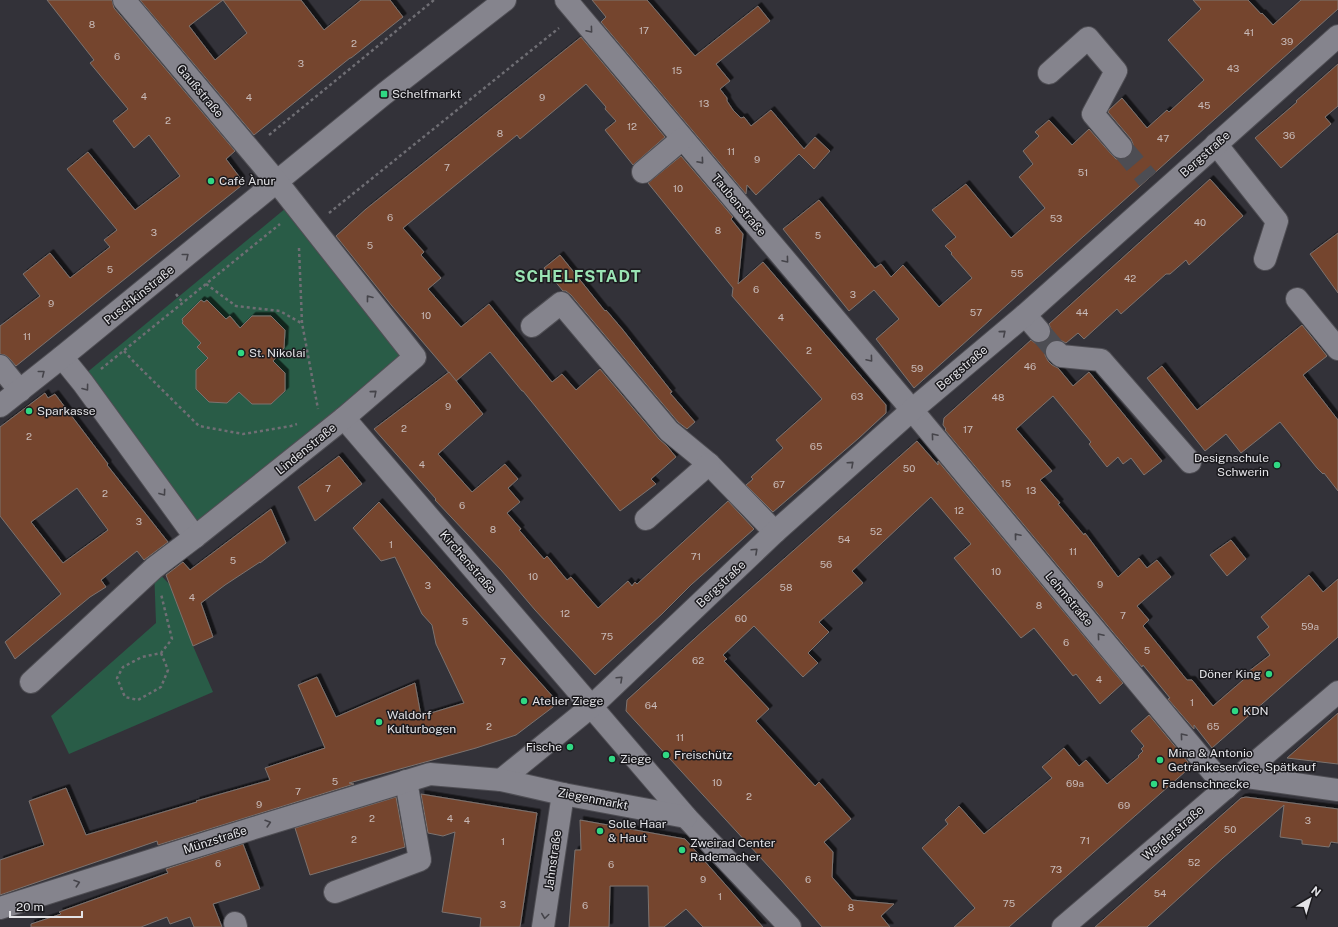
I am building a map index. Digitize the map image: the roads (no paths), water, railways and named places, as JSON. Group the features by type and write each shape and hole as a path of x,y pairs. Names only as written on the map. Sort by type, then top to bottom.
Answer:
{"street":[{"name":"Gaußstraße","path":"124,0 277,182"},
{"path":"277,182 384,94 505,0"},
{"name":"Taubenstraße","path":"571,7 912,410"},
{"name":"Bergstraße","path":"592,706 775,532 912,410 1025,315 1154,187 1216,144 1338,36"},
{"path":"1049,73 1088,38 1116,71 1093,114 1120,147"},
{"path":"643,172 682,139"},
{"path":"1216,144 1277,221 1265,259"},
{"name":"Lindenstraße","path":"31,682 154,568 336,424 415,357 277,182"},
{"name":"Puschkinstraße","path":"0,406 277,182"},
{"path":"1297,299 1338,349"},
{"path":"532,326 561,303 669,432 709,464 775,532"},
{"path":"1025,315 1039,332"},
{"path":"1057,352 1061,356 1101,360 1190,462"},
{"path":"62,357 83,383 195,537"},
{"path":"0,366 20,391"},
{"name":"Lehmstraße","path":"912,410 1233,782"},
{"name":"Kirchenstraße","path":"336,424 592,706"},
{"path":"646,520 709,464"},
{"name":"Werderstraße","path":"1063,927 1338,692"},
{"path":"501,780 592,706 686,817 790,927"},
{"name":"Ziegenmarkt","path":"430,774 501,780 563,794 686,817"},
{"name":"Münzstraße","path":"0,908 246,830 430,774"},
{"path":"335,892 420,860 406,782"},
{"path":"1233,782 1338,790"},
{"name":"Jahnstraße","path":"543,927 563,794"}],"tunnel":[{"path":"1121,147 1148,179"},
{"path":"1039,331 1057,352"}],"place":[{"name":"Schelfmarkt","path":"384,94"},
{"name":"Café Ànur","path":"211,181"},
{"name":"St. Nikolai","path":"241,353"},
{"name":"Sparkasse","path":"29,411"},
{"name":"Designschule Schwerin","path":"1277,465"},
{"name":"Döner King","path":"1269,674"},
{"name":"Atelier Ziege","path":"524,701"},
{"name":"KDN","path":"1235,711"},
{"name":"Waldorf Kulturbogen","path":"379,722"},
{"name":"Fische","path":"570,747"},
{"name":"Freischütz","path":"666,755"},
{"name":"Ziege","path":"612,759"},
{"name":"Mina & Antonio Getränkeservice, Spätkauf","path":"1160,760"},
{"name":"Fadenschnecke","path":"1154,784"},
{"name":"Solle Haar & Haut","path":"600,831"},
{"name":"Zweirad Center Rademacher","path":"682,850"}],"district":[{"name":"SCHELFSTADT","path":"578,276"}]}
